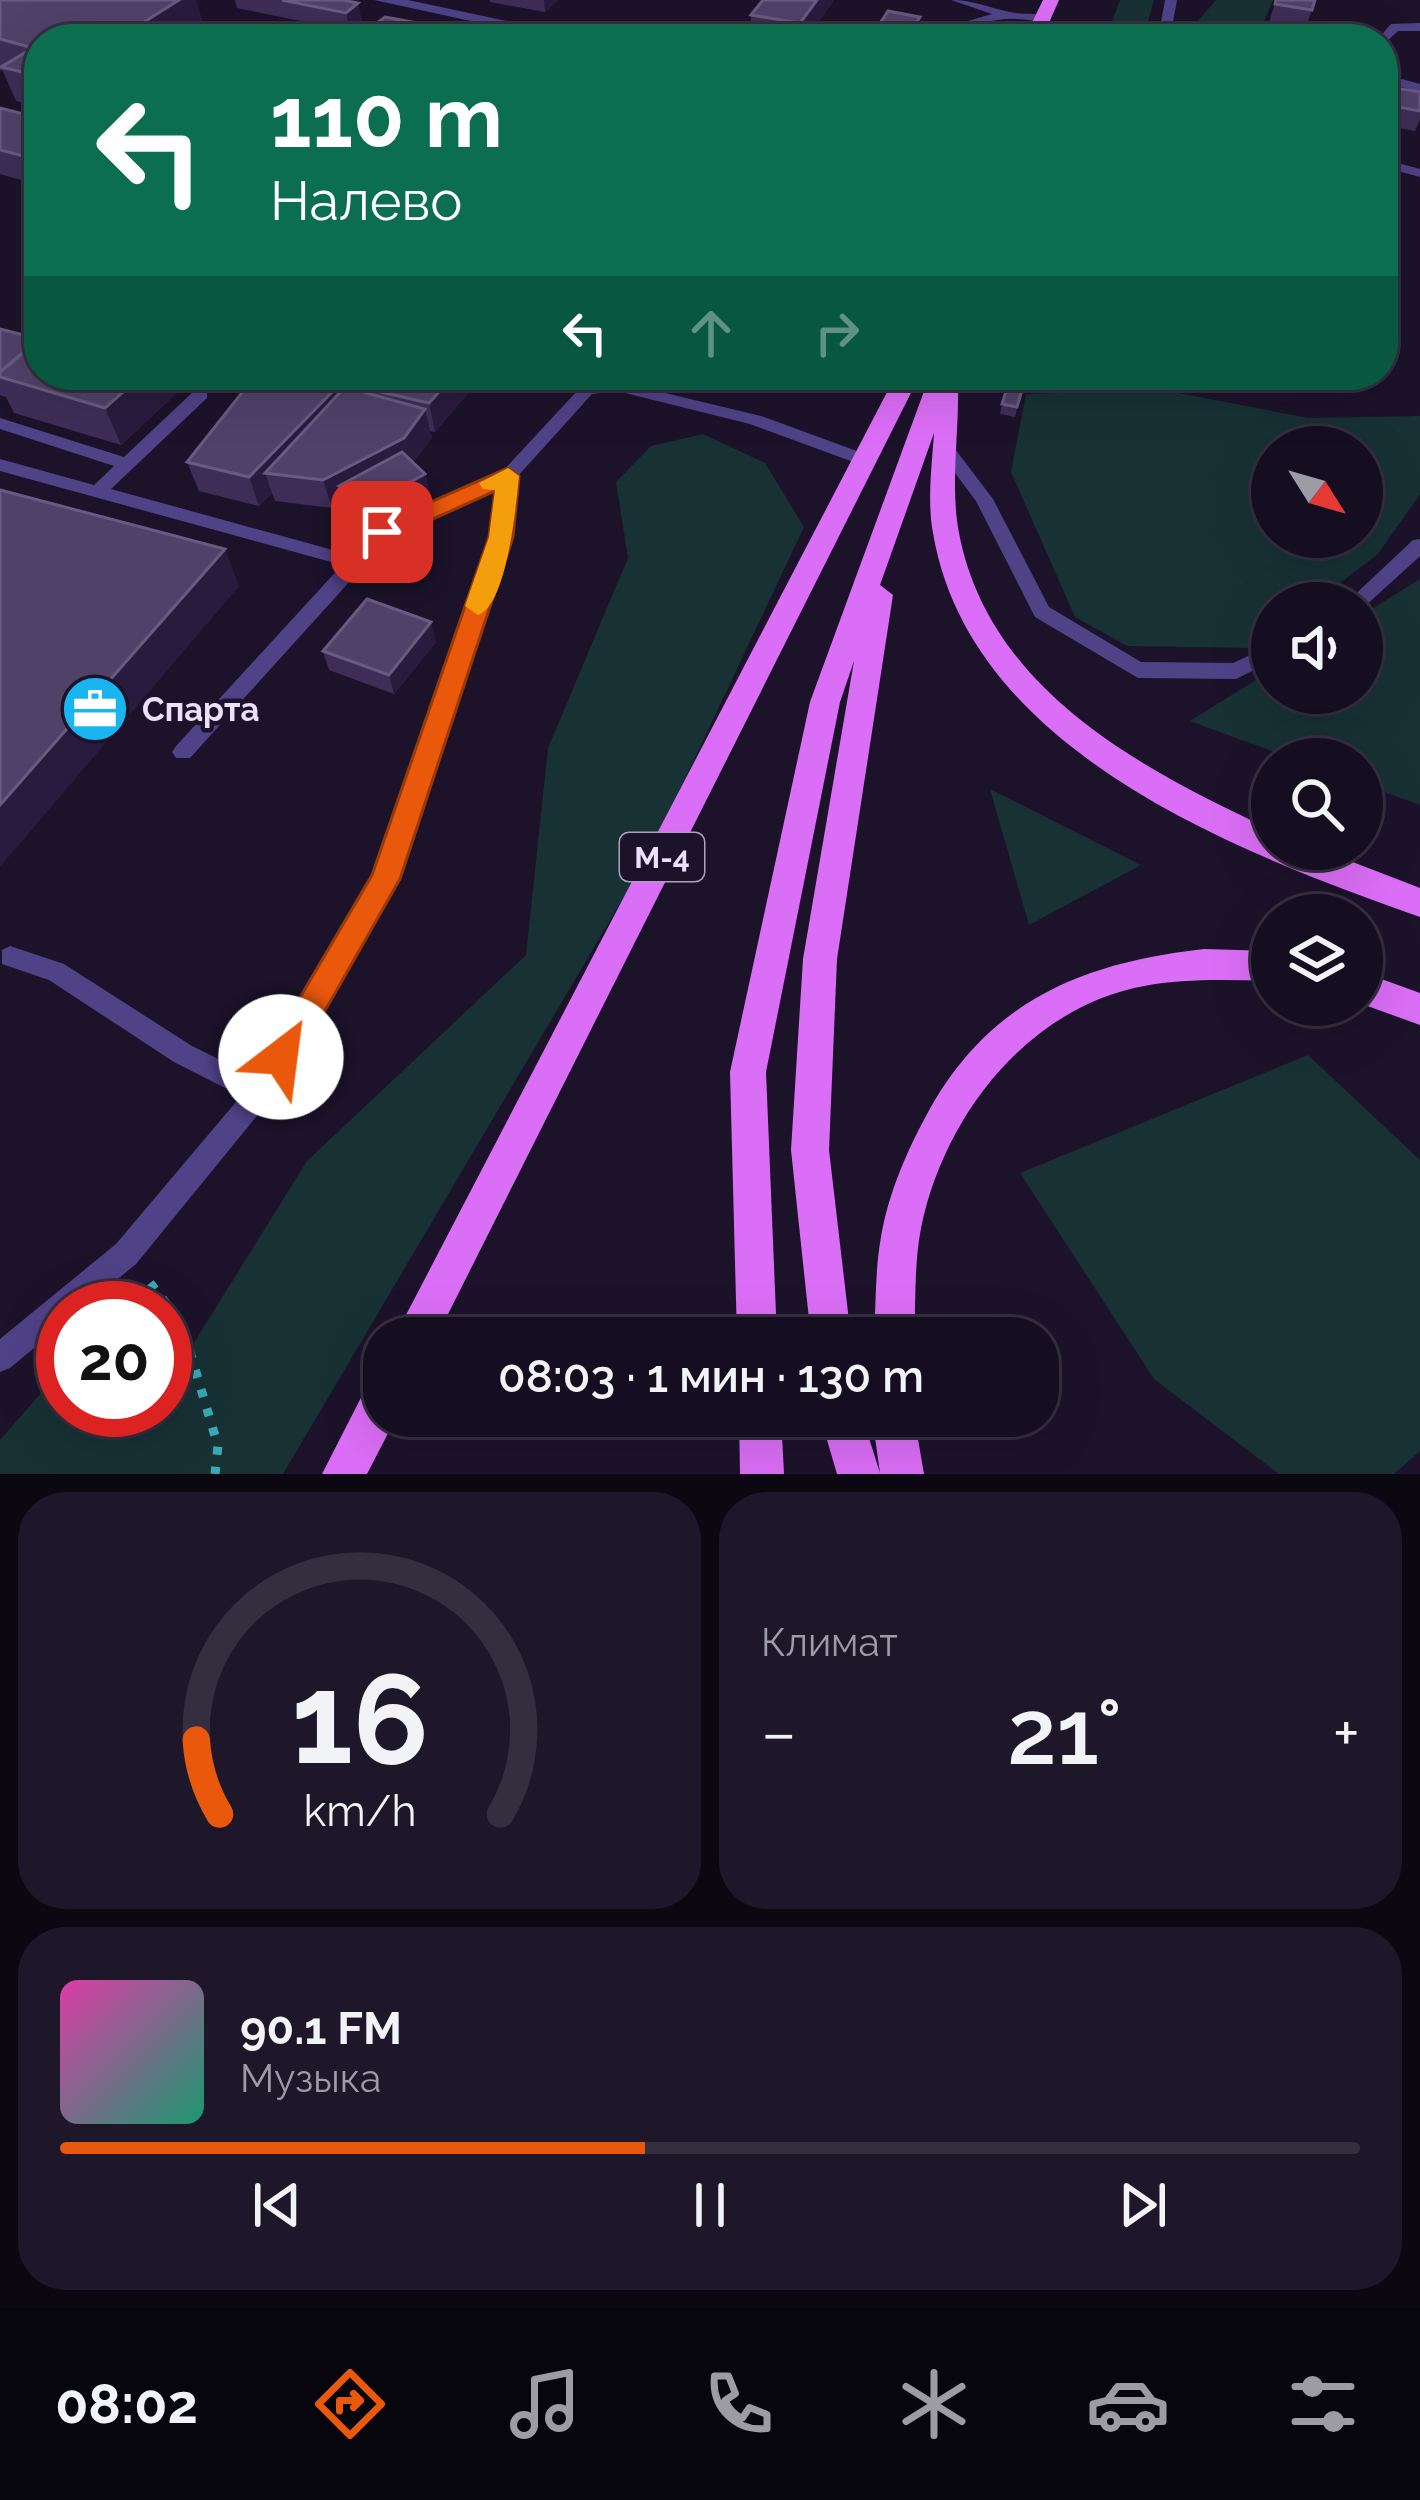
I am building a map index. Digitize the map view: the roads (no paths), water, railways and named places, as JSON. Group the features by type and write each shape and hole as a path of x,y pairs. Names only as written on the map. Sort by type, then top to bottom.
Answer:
{"main road":[{"name":"М-4","path":"425,1317 901,390"},
{"path":"756,1317 748,1072 825,702 939,390"},
{"path":"945,390 949,453 945,529 968,607 1010,674 1073,734 1145,782 1251,835"},
{"path":"829,1317 810,1150 820,959 888,536"},
{"path":"1336,870 1420,903"},
{"path":"896,1317 903,1222 933,1136 980,1065 1043,1007 1123,972 1210,960 1251,964"},
{"path":"1383,996 1420,1010"},
{"path":"344,1474 363,1437"},
{"path":"761,1437 762,1474"},
{"path":"848,1437 859,1474"},
{"path":"896,1437 902,1474"}],"street":[{"path":"382,0 504,24"}],"lane":[{"path":"957,0 1038,24"},
{"path":"969,24 1005,14"},
{"path":"581,390 599,390"},
{"path":"632,390 754,420 867,461"},
{"path":"183,752 382,532 508,476 585,392"},
{"path":"98,491 201,394"},
{"path":"0,424 127,464"},
{"path":"949,453 984,499 1042,612 1138,670 1236,671 1251,663"},
{"path":"0,465 352,562"},
{"path":"0,1358 126,1254 260,1092 386,879 501,537 508,476"},
{"path":"1379,582 1420,545"},
{"path":"10,957 56,972 183,1054 260,1092"}],"place":[{"name":"Спарта","path":"95,709"}]}
